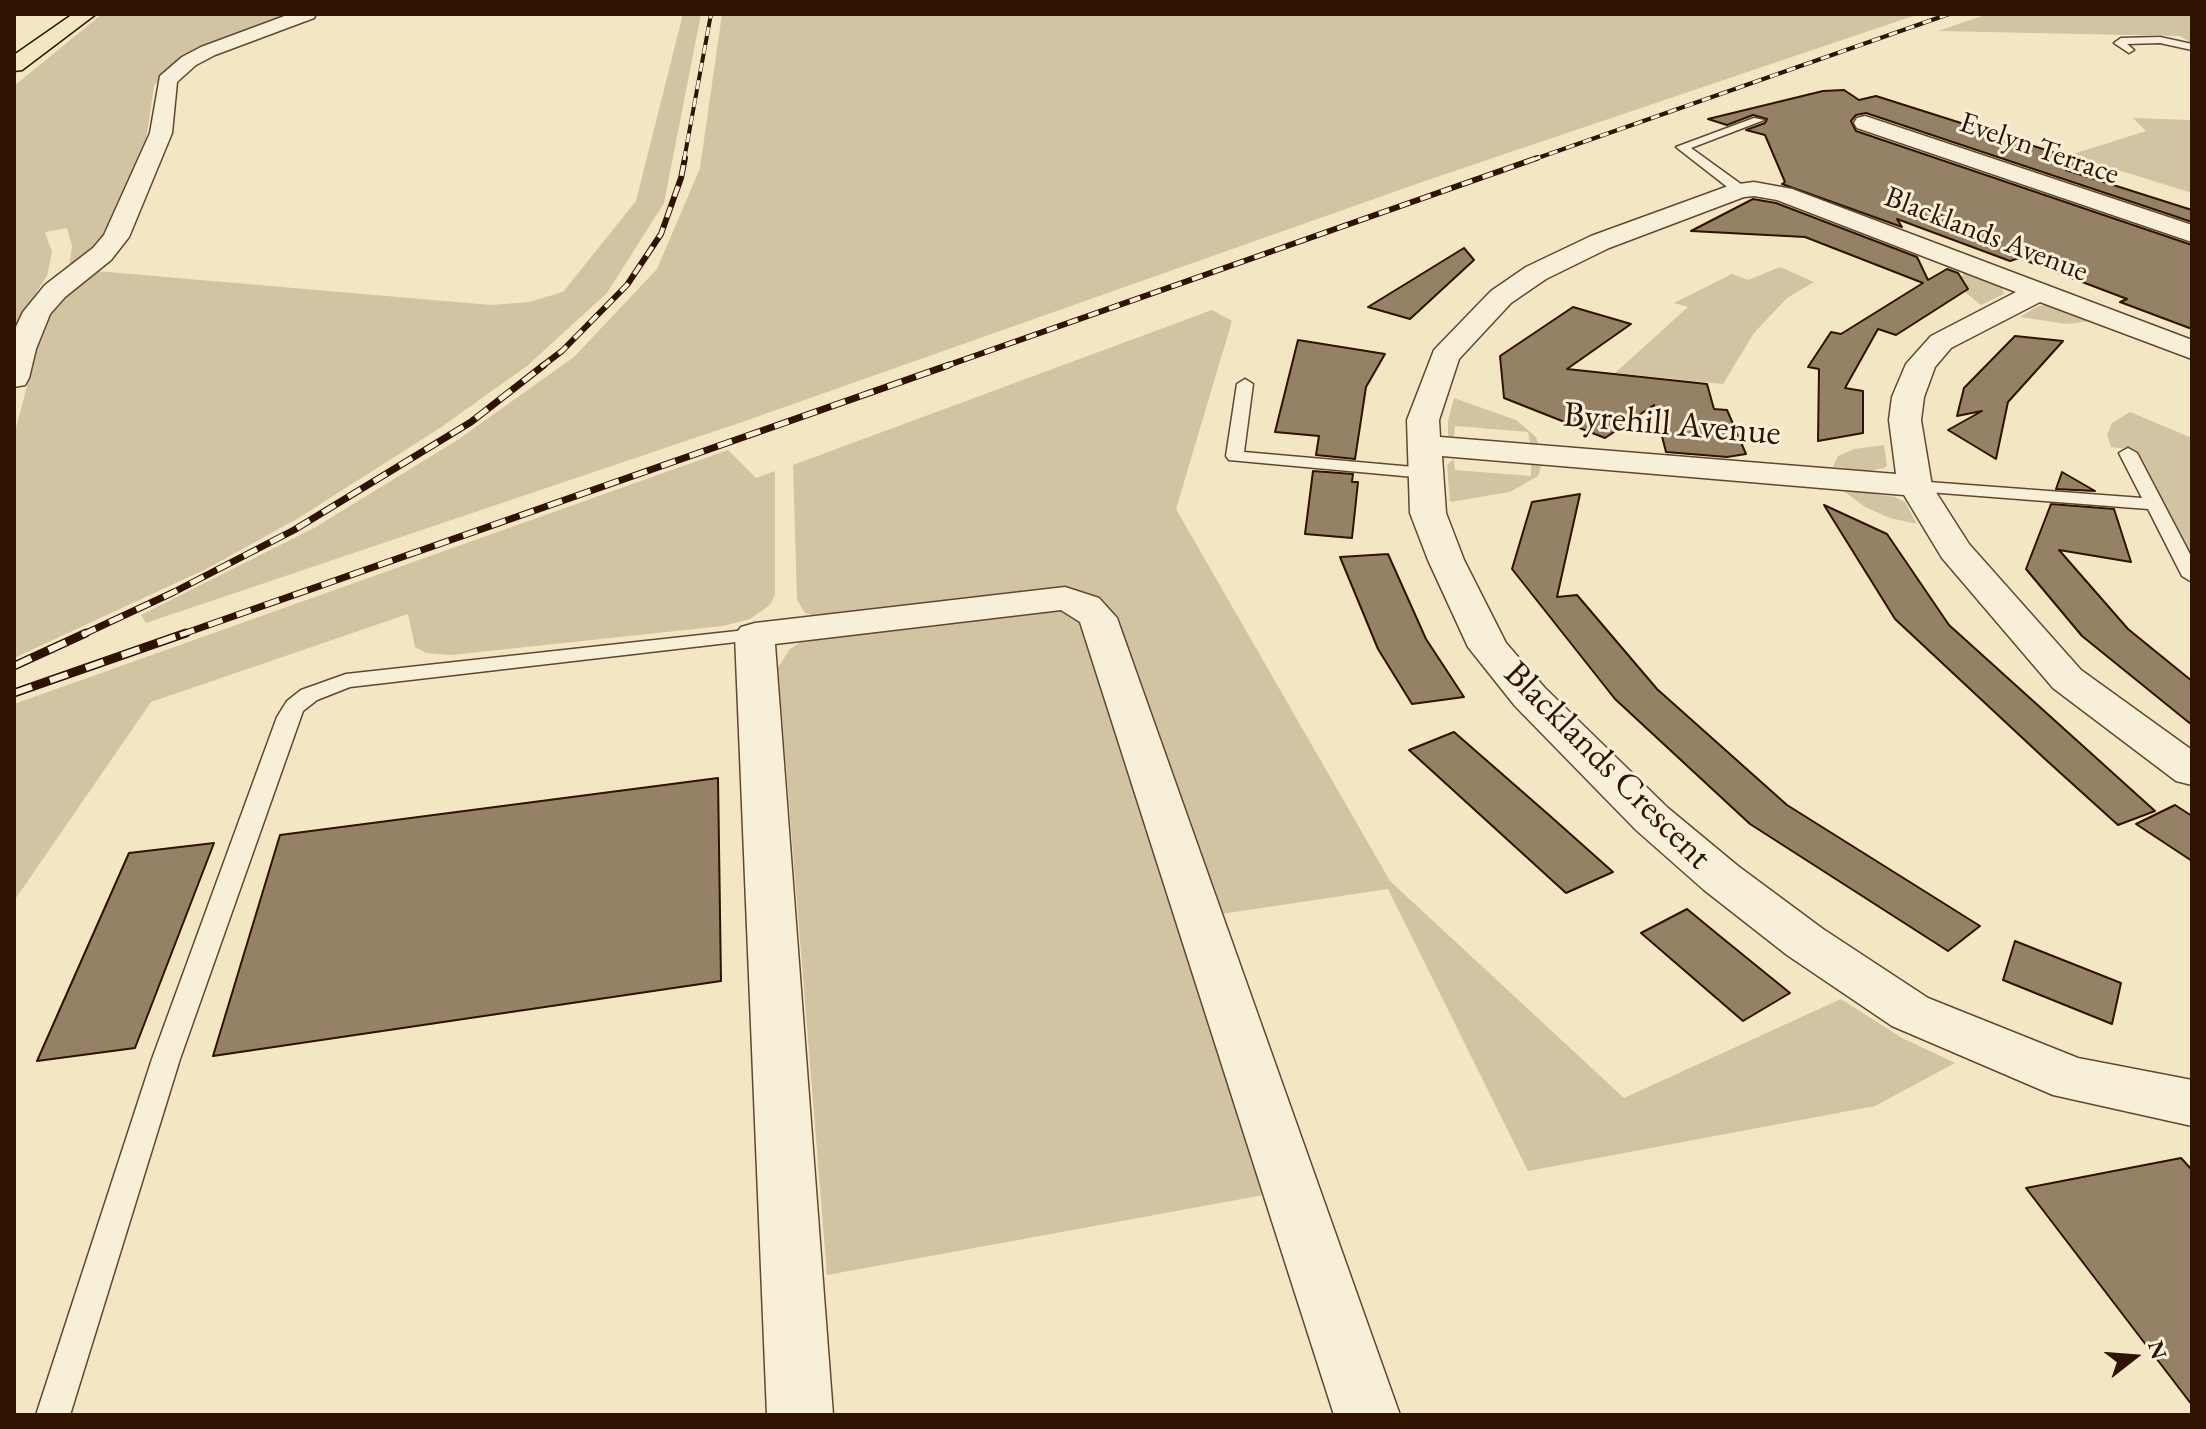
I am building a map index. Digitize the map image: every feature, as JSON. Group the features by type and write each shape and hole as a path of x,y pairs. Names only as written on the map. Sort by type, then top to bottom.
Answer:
{"highway":[{"path":"14,65 86,14"}],"street":[{"path":"14,378 21,349 37,312 55,291 102,254 116,237 161,133 167,80 189,61 208,51 307,14"},
{"name":"Evelyn Terrace","path":"1865,123 2192,234"},
{"name":"Blacklands Avenue","path":"1747,190 1783,194 2192,350"},
{"name":"Blacklands Crescent","path":"1747,190 1600,242 1536,273 1501,297 1445,356 1423,420 1424,459 1428,513 1451,572 1488,647 1530,697 1652,819 1721,878 1805,942 1910,1012 2072,1079 2192,1103"},
{"path":"2038,292 1941,342 1921,364 1908,397 1905,420 1906,445 1915,486 1955,550 2067,679 2192,771"},
{"name":"Byrehill Avenue","path":"1424,459 1915,486"},
{"path":"800,1415 755,635 1065,598 1085,606 1098,618 1367,1415"}],"lane":[{"path":"2129,50 2119,43 2160,40 2192,47"},
{"path":"1747,190 1682,147 1758,120"},
{"path":"1245,384 1235,456 1424,459"},
{"path":"2128,453 2192,576"},
{"path":"1915,486 2154,504"},
{"path":"53,1415 166,1059 288,717 295,706 309,695 346,681 755,635"}],"shaded area":[{"path":"102,14 298,14 174,62 154,86 145,147 114,218 95,251 69,267 72,246 67,228 45,232 52,252 47,276 14,326 14,86"},
{"path":"683,14 701,14 664,203 607,293 527,366 440,428 297,519 206,569 14,658 14,436 44,321 58,302 96,271 491,305 529,302 563,292 636,201"},
{"path":"722,14 1919,14 1425,181 745,421 146,623 141,615 314,528 456,441 574,357 657,269 700,168"},
{"path":"1988,14 2192,14 2192,43 2180,36 1938,31"},
{"path":"2133,118 2192,120 2192,193 2070,155 2146,131"},
{"path":"1780,267 1814,282 1787,298 1754,333 1723,384 1615,373 1688,307 1674,303 1732,274 1748,280"},
{"path":"1965,273 2002,286 2004,294 1981,305 1960,288 1958,279"},
{"path":"2046,305 2091,321 2067,324 2020,317 2038,306"},
{"path":"1212,310 1232,321 1176,509 1390,881 1624,1098 1841,999 1902,1038 1955,1063 1875,1106 1528,1171 1388,889 1215,915 1108,614 1064,591 816,616 805,613 797,600 793,465"},
{"path":"1454,398 1516,420 1536,437 1538,443 1530,443 1528,432 1455,426 1454,437 1448,436"},
{"path":"2130,412 2192,438 2192,559 2134,450 2111,447 2107,435 2112,423"},
{"path":"1884,445 1887,466 1884,468 1868,471 1833,467 1838,456 1854,449"},
{"path":"728,450 756,478 775,471 775,595 770,605 750,619 723,626 451,655 426,653 415,647 408,614 151,702 14,901 14,704"},
{"path":"1454,459 1455,470 1531,476 1531,465 1541,466 1538,476 1510,492 1450,502 1447,465"},
{"path":"1841,489 1895,497 1905,502 1917,524 1890,518 1865,507"},
{"path":"1055,606 1082,622 1269,1194 827,1275 778,667 790,649 804,640"}],"building":[{"path":"1844,90 1859,100 1876,96 2087,163 2066,170 2192,210 2192,222 1866,113 1856,115 1851,121 1856,131 2192,245 2192,329 2120,302 2127,299 2019,258 2010,261 1897,219 1902,227 1782,184 1785,182 1765,135 1746,130 1765,123 1767,119 1753,115 1727,125 1708,119 1823,91"},
{"path":"1753,199 1776,203 1917,257 1928,280 1947,269 1958,273 1968,289 1896,335 1878,329 1845,388 1863,391 1863,433 1818,441 1819,369 1808,367 1831,332 1841,334 1923,283 1805,237 1691,231"},
{"path":"1464,248 1474,260 1410,319 1368,307"},
{"path":"1573,307 1631,324 1567,369 1707,384 1714,409 1727,410 1746,454 1727,457 1666,452 1654,405 1605,438 1504,398 1500,356"},
{"path":"2015,336 2063,341 2008,402 1996,459 1948,430 1982,411 1957,416 1964,388"},
{"path":"1298,340 1385,354 1366,387 1355,459 1316,455 1319,436 1275,432"},
{"path":"1313,471 1353,474 1352,482 1358,482 1352,538 1305,534"},
{"path":"2062,472 2095,491 2056,489"},
{"path":"1580,494 1557,597 1577,595 1657,689 1787,805 1980,926 1948,951 1750,824 1615,699 1512,569 1532,502"},
{"path":"2051,504 2114,509 2131,562 2059,550 2128,629 2192,681 2192,725 2082,636 2026,569"},
{"path":"1824,505 1887,534 1949,625 2155,811 2118,825 2045,759 1895,619"},
{"path":"1388,554 1426,639 1464,697 1412,704 1378,649 1340,557"},
{"path":"1454,732 1613,872 1566,893 1409,750"},
{"path":"718,778 721,981 213,1056 280,835"},
{"path":"2175,805 2192,816 2192,861 2136,824"},
{"path":"214,843 135,1048 37,1061 129,853"},
{"path":"1687,909 1790,993 1743,1021 1641,933"},
{"path":"2015,941 2121,983 2112,1024 2003,980"},
{"path":"2181,1158 2192,1170 2192,1405 2026,1188"}],"railway":[{"path":"684,160 711,14"},
{"path":"1532,160 1949,14"},
{"path":"541,367 562,351 627,285 661,234 685,158"},
{"path":"943,367 1537,158"},
{"path":"82,635 294,530 471,422 544,365"},
{"path":"180,635 949,365"},
{"path":"14,666 86,633"},
{"path":"14,693 186,633"}]}
